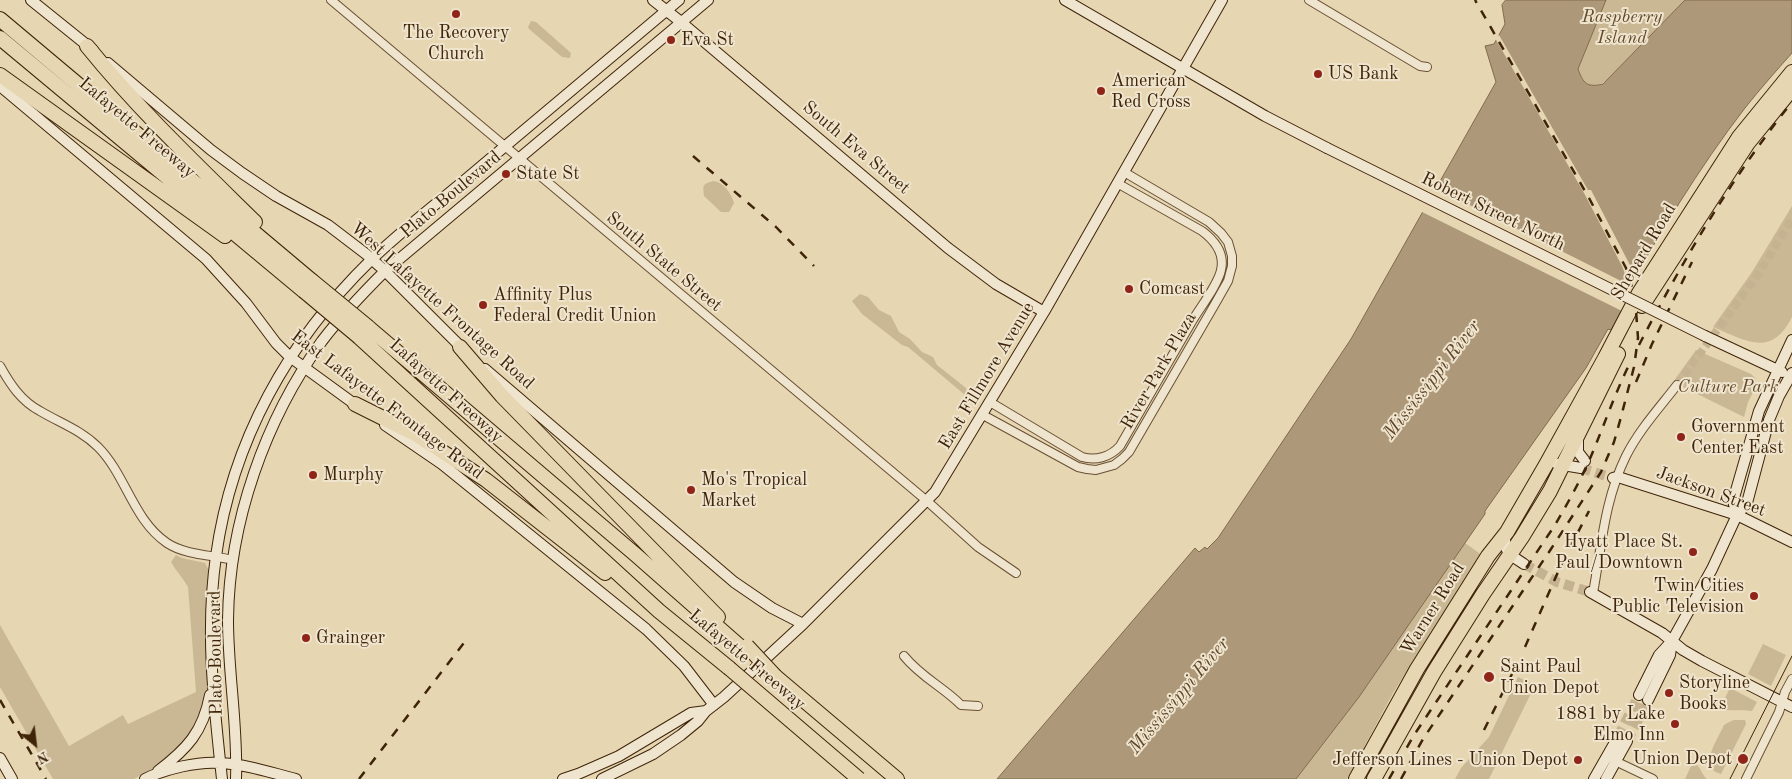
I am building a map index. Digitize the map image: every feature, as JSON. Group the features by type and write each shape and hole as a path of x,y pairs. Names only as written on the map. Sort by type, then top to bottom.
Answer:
{"highway":[{"name":"Lafayette Freeway","path":"0,19 305,283"},
{"name":"Lafayette Freeway","path":"0,38 305,283 636,555 897,779"},
{"path":"87,46 123,89 178,147 267,233 305,283"},
{"name":"Shepard Road","path":"1547,463 1639,293 1739,136 1792,72"},
{"path":"0,75 224,236 305,283"},
{"name":"Shepard Road","path":"1564,465 1647,298 1748,143 1792,89"},
{"name":"Lafayette Freeway","path":"364,332 659,611 859,779"},
{"path":"460,347 502,396 745,648"},
{"path":"356,404 415,434 486,480 614,580 659,611"},
{"name":"Warner Road","path":"1356,779 1418,670 1488,556 1507,532 1547,463"},
{"name":"Warner Road","path":"1374,779 1434,672 1532,520 1564,465"}],"main road":[{"name":"West Lafayette Frontage Road","path":"31,0 211,150 276,196 328,225 372,259 460,347 734,582 772,608 803,624"},
{"name":"South Eva Street","path":"653,0 971,266 996,284 1044,312"},
{"name":"Plato Boulevard","path":"222,779 212,684 210,623 216,556 226,506 240,458 254,424 290,357 320,315 372,259 679,0"},
{"name":"Plato Boulevard","path":"236,779 228,628 233,560 255,469 281,410 304,368 343,315 385,270 708,0"},
{"name":"Robert Street North","path":"1065,0 1280,124 1706,336 1791,375"},
{"name":"East Fillmore Avenue","path":"602,779 622,771 653,754 698,721 803,624 927,502 942,482 1044,312 1222,0"},
{"name":"East Lafayette Frontage Road","path":"0,86 206,259 246,303 276,343 290,357 442,464 646,629 684,666 710,708"},
{"path":"1737,515 1733,502 1759,411 1792,340"},
{"path":"1644,697 1670,655 1672,641 1708,576 1737,515 1747,503 1769,420 1779,396 1791,375"},
{"path":"1547,463 1583,465 1577,448 1579,434"},
{"name":"Jackson Street","path":"1615,476 1737,515 1792,542"},
{"path":"1507,532 1504,542 1510,555 1524,564"},
{"path":"1592,592 1662,633 1682,650 1792,707"},
{"path":"149,777 182,752 195,737 207,710 212,684"},
{"name":"East Fillmore Avenue","path":"563,779 619,756 691,713 710,708"},
{"path":"1594,779 1602,764 1622,739 1616,761 1606,779"},
{"path":"0,758 12,779"},
{"path":"149,777 189,766 220,762 296,779"}],"street":[{"name":"South State Street","path":"331,0 978,547 1016,574"},
{"path":"1308,0 1420,66 1427,67"},
{"name":"River Park Plaza","path":"983,414 1078,467 1096,470 1114,465 1129,452 1228,281 1232,273 1232,256 1228,242 1209,222 1124,172"},
{"name":"River Park Plaza","path":"990,402 1082,456 1095,459 1109,455 1120,446 1206,299 1219,276 1222,265 1218,247 1213,240 1202,231 1117,183"},
{"path":"0,366 15,390 32,406 84,434 99,448 113,466 146,523 158,537 183,550 233,560"},
{"path":"1592,592 1602,528 1615,476 1627,455 1677,384"},
{"path":"904,656 915,669 948,692 961,705 978,706"},
{"path":"1746,779 1779,712 1792,679"},
{"path":"1602,764 1616,761 1652,779"}],"green space":[{"name":"Raspberry Island","path":"1606,0 1685,0 1612,76 1601,84 1592,86 1584,81 1578,69"},
{"path":"531,21 536,22 571,53 570,58 562,57 529,29"},
{"path":"713,181 724,186 731,195 734,203 729,212 721,212 704,196 704,186"},
{"path":"1792,206 1792,317 1784,330 1775,338 1757,343 1736,337 1713,327 1752,272"},
{"path":"860,294 868,297 879,310 891,316 899,332 910,339 922,352 933,357 937,365 966,388 967,393 965,395 908,347 902,345 862,314 852,301"},
{"name":"Culture Park","path":"1696,350 1751,374 1755,378 1757,385 1748,402 1744,417 1673,382"},
{"path":"1465,543 1482,555 1469,578 1452,599 1393,693 1347,779 1296,779 1359,697"},
{"path":"176,555 205,563 210,572 208,697 194,733 162,763 134,779 53,779 0,687 0,625 69,746 123,715 128,724 196,692 188,587 171,562"},
{"path":"1763,644 1786,655 1771,686 1748,674"},
{"path":"1518,677 1535,685 1489,779 1455,779 1461,768 1489,737"},
{"path":"1730,688 1757,702 1752,711 1720,708"},
{"path":"1734,720 1745,720 1746,724 1721,774 1714,771 1710,766 1711,752 1724,725"},
{"path":"1693,762 1698,766 1707,779 1685,779"}],"water":[{"name":"Mississippi River","path":"1506,0 1606,0 1578,69 1584,81 1589,85 1603,84 1685,0 1792,0 1792,53 1745,108 1711,155 1649,253 1620,303 1625,306 1611,330 1608,329 1586,368 1485,511 1485,514 1359,697 1296,779 997,779 1195,548 1199,552 1205,547 1207,549 1218,538 1351,339 1496,82 1485,46 1494,44 1505,24 1502,5"}],"pier":[{"path":"1499,35 1588,190 1591,190 1632,269 1635,281 1623,302 1626,304 1624,312 1420,211 1434,187 1629,285 1622,266 1584,193 1495,38"}],"tunnel":[{"path":"1677,385 1759,273 1792,219"},
{"path":"1581,468 1613,478"},
{"path":"1524,564 1557,582 1590,592"},
{"path":"1618,737 1639,695"},
{"path":"1627,741 1648,700"}],"tram line":[{"path":"1730,779 1792,656"}],"railway":[{"path":"1401,779 1423,739 1601,472 1614,442 1621,417 1634,367 1638,338 1635,297 1626,268 1589,198 1475,0"},
{"path":"1639,345 1673,282 1729,189 1792,102"},
{"path":"693,156 776,227 814,266"},
{"path":"1636,382 1652,344 1692,262"},
{"path":"1389,779 1414,735 1555,525 1590,459 1630,363"},
{"path":"1525,647 1562,563 1589,511"},
{"path":"359,779 467,639"},
{"path":"1484,730 1512,674"},
{"path":"0,700 46,779"}],"place":[{"name":"The Recovery Church","path":"456,14"},
{"name":"Eva St","path":"671,40"},
{"name":"US Bank","path":"1318,74"},
{"name":"American Red Cross","path":"1101,91"},
{"name":"State St","path":"506,174"},
{"name":"Comcast","path":"1129,289"},
{"name":"Affinity Plus Federal Credit Union","path":"483,305"},
{"name":"Government Center East","path":"1681,437"},
{"name":"Murphy","path":"313,475"},
{"name":"Mo's Tropical Market","path":"691,490"},
{"name":"Hyatt Place St. Paul/Downtown","path":"1693,552"},
{"name":"Twin Cities Public Television","path":"1754,596"},
{"name":"Grainger","path":"306,638"},
{"name":"Saint Paul Union Depot","path":"1489,677"},
{"name":"Storyline Books","path":"1669,693"},
{"name":"1881 by Lake Elmo Inn","path":"1675,724"},
{"name":"Union Depot","path":"1743,759"},
{"name":"Jefferson Lines - Union Depot","path":"1578,760"}]}
